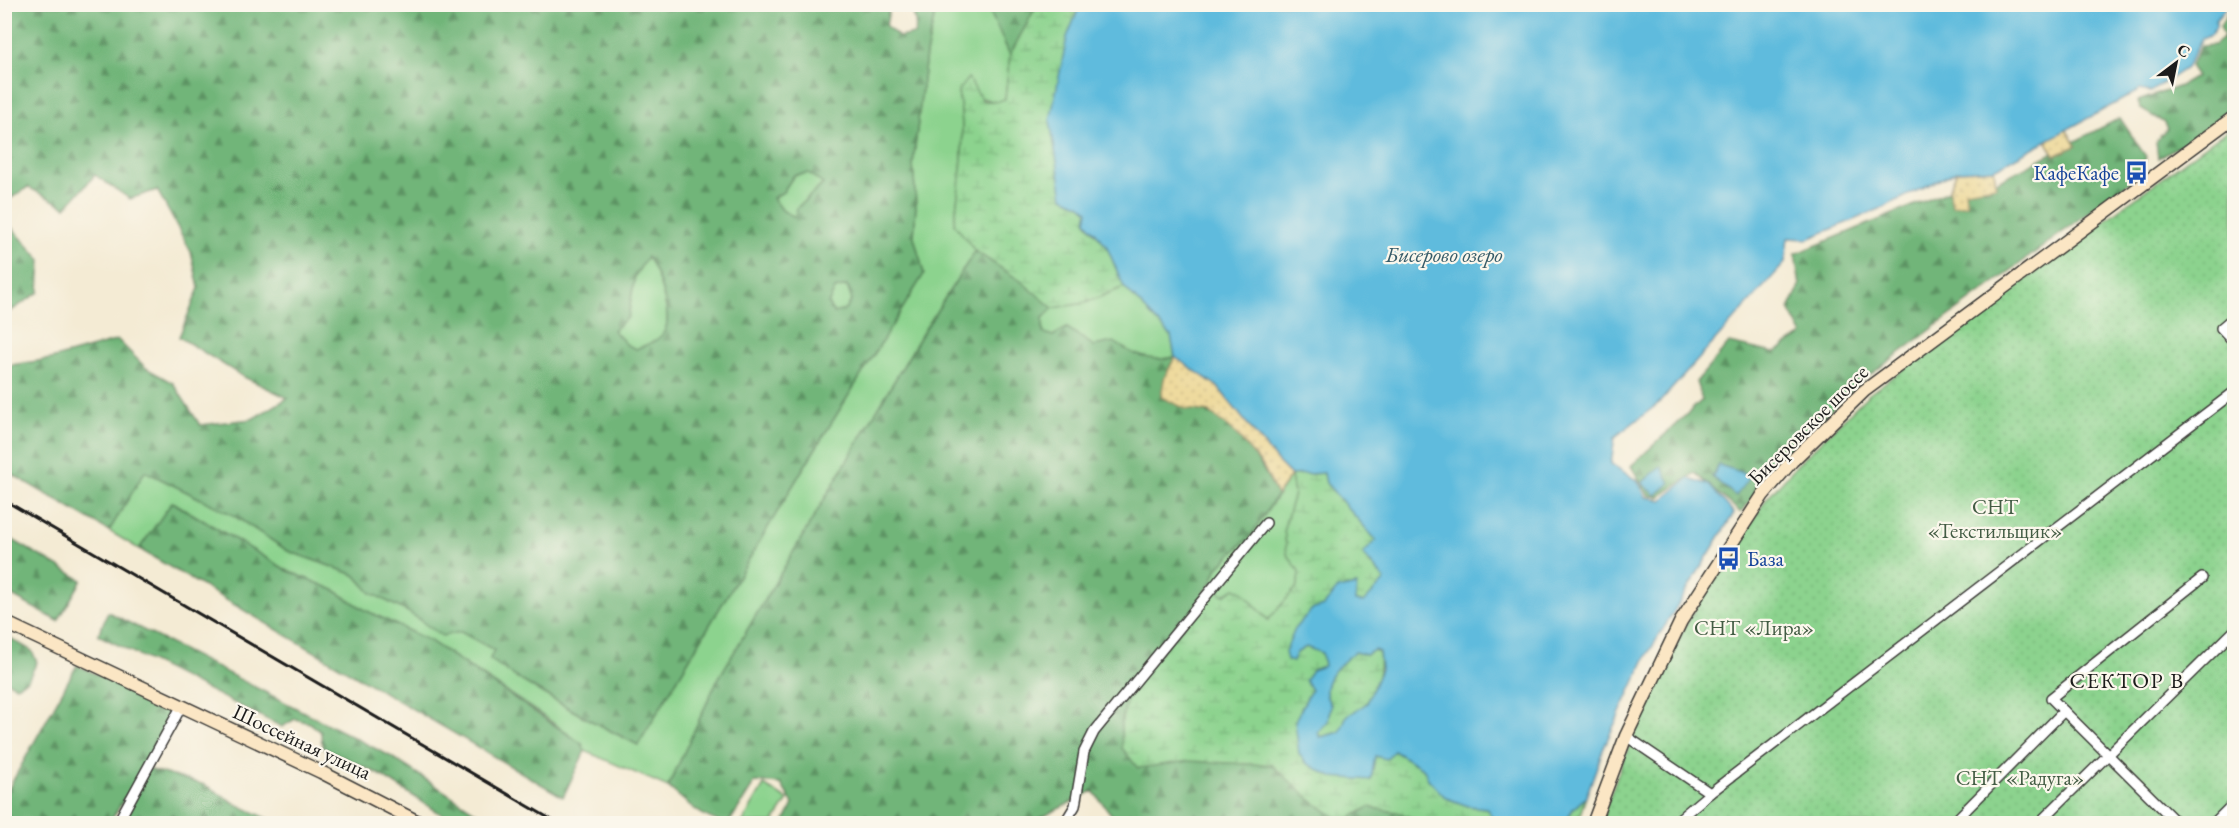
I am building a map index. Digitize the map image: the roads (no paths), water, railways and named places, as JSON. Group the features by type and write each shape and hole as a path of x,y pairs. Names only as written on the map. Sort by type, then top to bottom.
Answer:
{"main road":[{"name":"Бисеровское шоссе","path":"1593,824 1626,736 1681,621 1762,495 1864,391 2235,117"},
{"name":"Шоссейная улица","path":"4,622 321,772 422,824"}],"street":[{"path":"2235,318 2221,327 2235,342"},
{"path":"1673,824 1710,793 2235,392"},
{"path":"1064,824 1075,806 1084,752 1094,732 1266,523"},
{"path":"2178,824 2051,698 2202,578"},
{"path":"2038,824 2235,631"},
{"path":"117,824 182,707"},
{"path":"1952,824 2064,711"},
{"path":"1626,736 1710,793"},
{"path":"2213,824 2235,803"}],"water":[{"name":"Бисерово озеро","path":"1080,4 2228,5 2216,20 2216,27 2211,35 2202,39 2186,68 2150,92 2140,90 1994,169 1957,171 1882,208 1808,239 1788,238 1785,263 1659,403 1615,437 1611,464 1638,481 1646,497 1662,500 1689,478 1709,485 1734,513 1646,657 1604,747 1586,797 1573,809 1564,824 1496,823 1486,808 1468,806 1446,798 1428,779 1424,769 1394,751 1386,759 1375,756 1371,780 1331,777 1306,763 1299,754 1295,721 1311,690 1305,680 1312,670 1324,666 1322,653 1306,647 1296,653 1293,662 1287,660 1285,652 1296,627 1311,610 1324,606 1337,589 1357,585 1355,601 1364,602 1385,580 1363,554 1376,540 1326,483 1324,473 1291,475 1277,461 1217,386 1175,357 1171,336 1124,287 1106,245 1086,221 1088,211 1081,205 1063,197 1050,121 1067,37","holes":["1374,650 1379,652 1381,669 1367,703 1346,717 1340,732 1320,737 1318,732 1328,721 1331,705 1326,690 1331,676 1355,652 1366,655"]},
{"path":"1719,465 1741,472 1748,479 1736,496 1712,477"},
{"path":"1661,466 1670,483 1656,495 1642,483"}],"railway":[{"path":"4,500 559,824"}],"place":[{"name":"КафеКафе","path":"2137,173"},
{"name":"База","path":"1729,559"}],"district":[{"name":"СЕКТОР В","path":"2127,680"}],"park label":[{"name":"СНТ «Текстильщик»","path":"1995,519"},
{"name":"СНТ «Лира»","path":"1754,628"},
{"name":"СНТ «Радуга»","path":"2020,778"}]}
